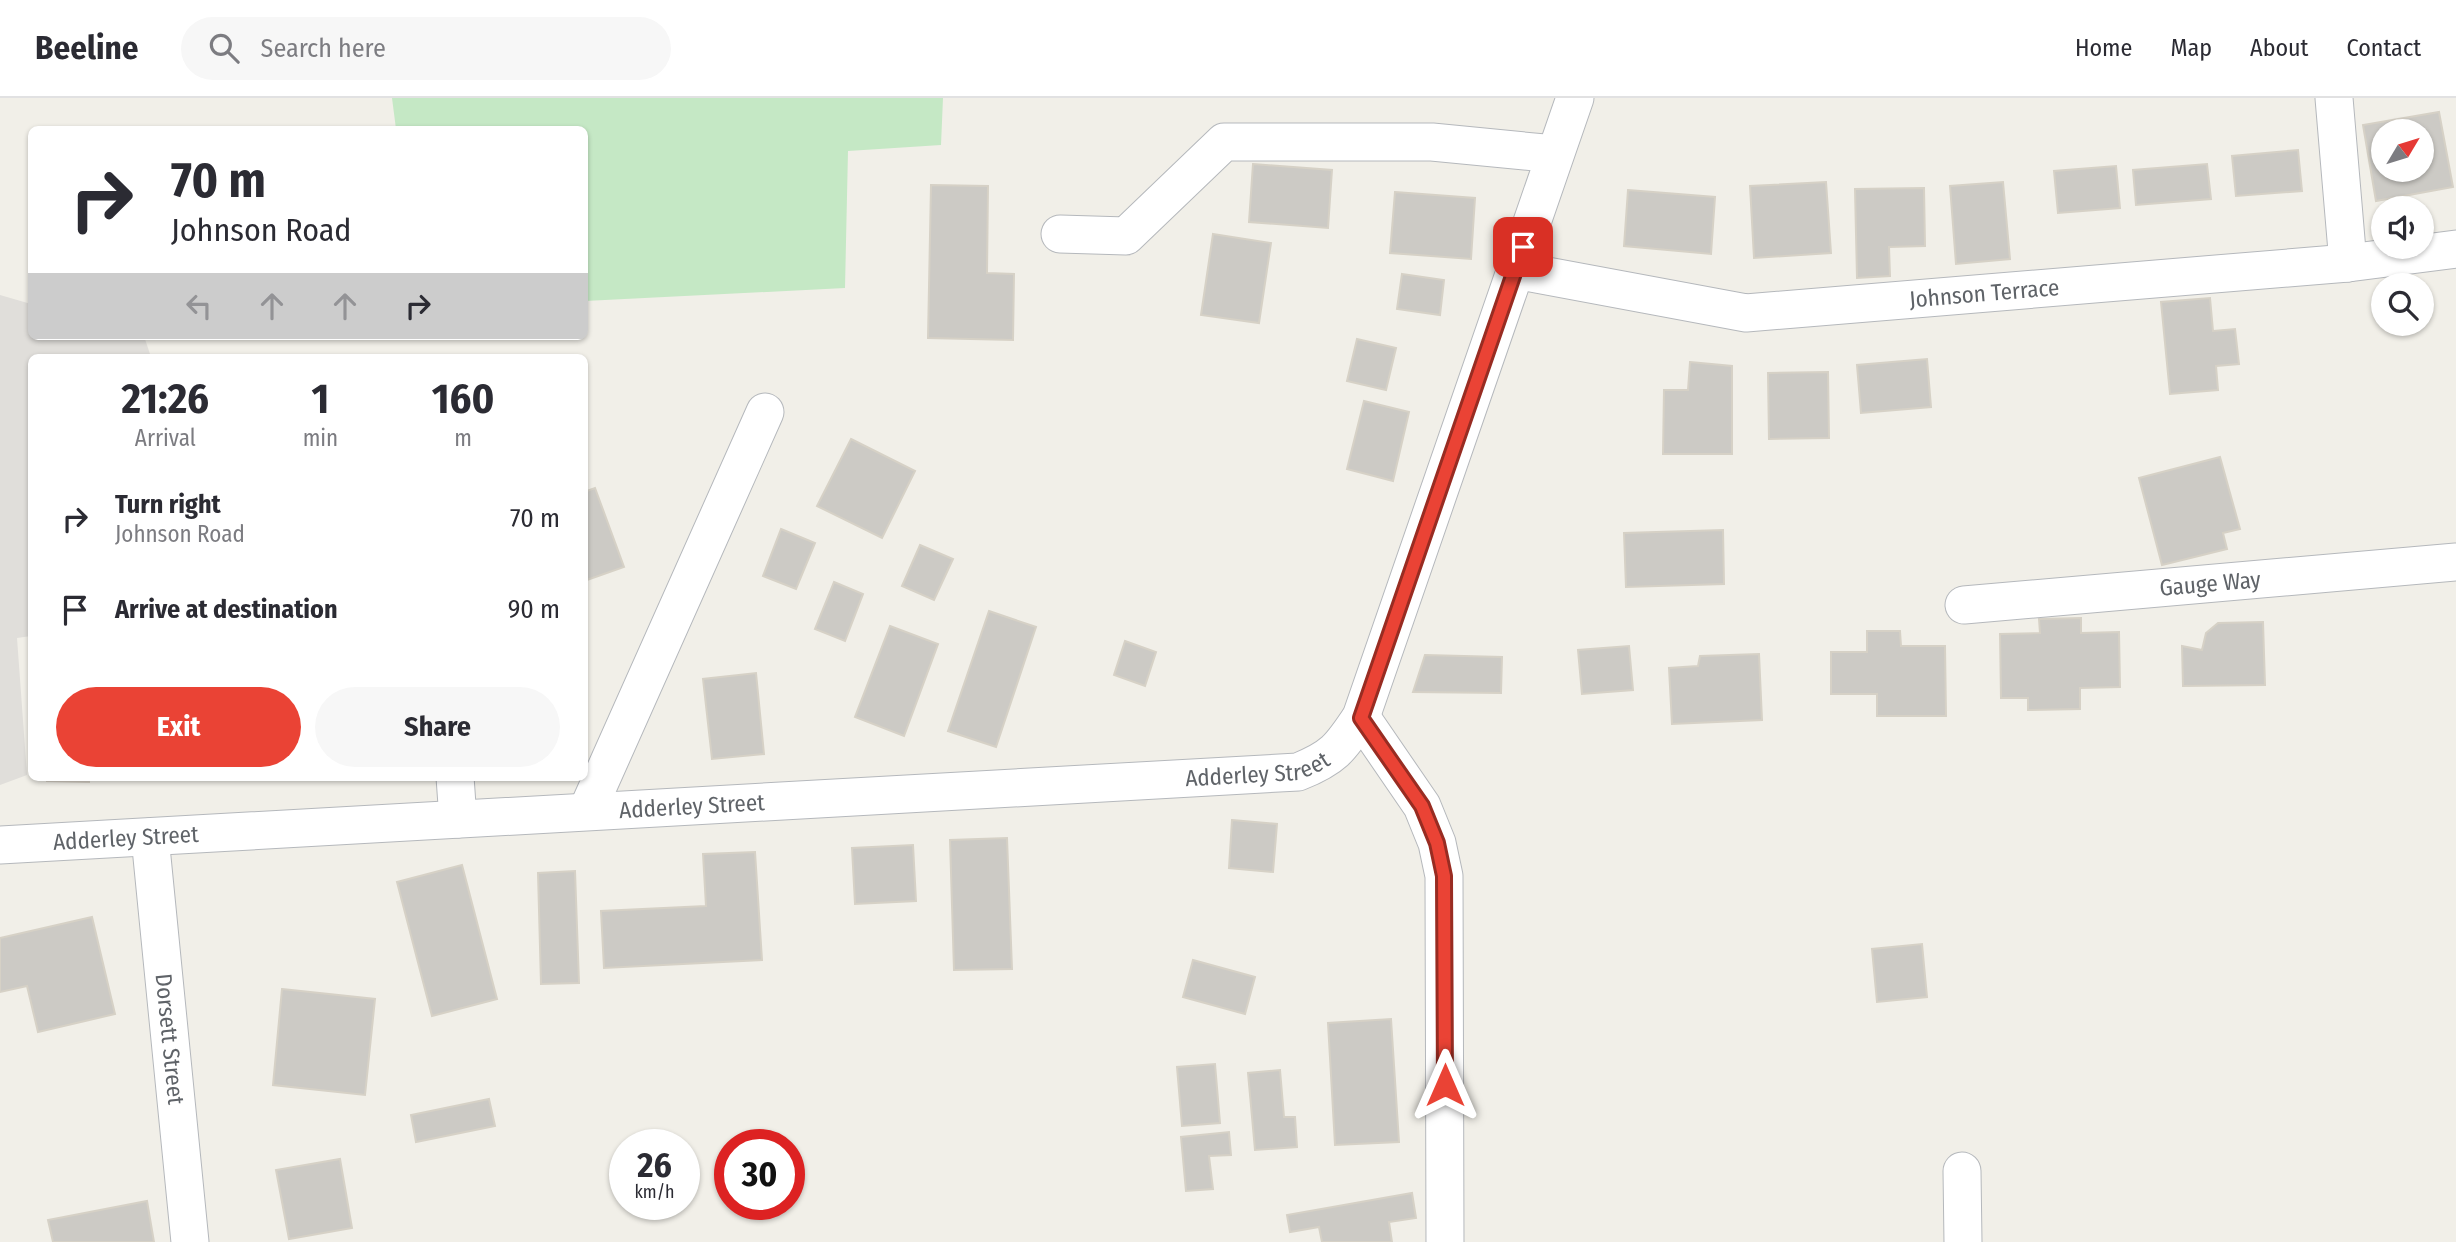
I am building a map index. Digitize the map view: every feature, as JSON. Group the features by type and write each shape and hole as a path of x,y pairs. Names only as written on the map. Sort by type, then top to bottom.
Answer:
{"street":[{"name":"Adderley Street","path":"0,845 1297,772 1321,763 1340,748 1361,718 1574,98"},
{"path":"2334,98 2348,263"},
{"path":"1060,234 1126,236 1224,142 1432,142 1555,154"},
{"name":"Johnson Terrace","path":"1515,270 1746,313 2348,263 2456,249"},
{"path":"587,811 765,412"},
{"name":"Gauge Way","path":"1964,605 2456,562"},
{"path":"1361,718 1422,806 1437,843 1444,876 1445,1242"},
{"path":"455,781 458,819"},
{"name":"Dorsett Street","path":"150,837 190,1242"},
{"path":"1962,1171 1963,1242"}],"shaded area":[{"path":"0,295 28,303 28,340 145,340 150,354 28,354 28,636 17,638 27,775 0,785"}],"green space":[{"path":"392,98 943,98 941,145 848,151 845,288 588,301 588,126 396,126"}],"building":[{"path":"2439,112 2453,187 2404,196 2375,196 2373,182 2434,182 2434,119 2398,119"},
{"path":"2371,124 2371,172 2363,125"},
{"path":"2298,150 2302,191 2236,196 2232,156"},
{"path":"1253,164 1332,170 1328,228 1249,222"},
{"path":"2207,164 2211,199 2136,205 2133,170"},
{"path":"2116,166 2120,208 2058,213 2054,171"},
{"path":"1826,182 1831,253 1754,258 1750,186"},
{"path":"2003,182 2010,259 1956,264 1950,186"},
{"path":"931,185 988,186 987,273 1014,274 1013,340 928,338"},
{"path":"1924,188 1925,246 1889,247 1890,276 1857,278 1855,189"},
{"path":"1628,190 1715,197 1711,254 1624,246"},
{"path":"1395,192 1475,198 1471,259 1390,253"},
{"path":"1213,234 1271,243 1259,323 1201,315"},
{"path":"1402,274 1444,280 1440,315 1397,309"},
{"path":"2210,298 2213,331 2235,329 2239,364 2216,366 2218,390 2170,394 2161,302"},
{"path":"1357,339 1396,348 1386,390 1347,381"},
{"path":"1927,359 1931,407 1861,413 1857,365"},
{"path":"1690,362 1732,366 1732,454 1663,454 1664,390 1688,390"},
{"path":"1828,372 1829,438 1769,439 1768,373"},
{"path":"1364,401 1409,412 1393,481 1347,469"},
{"path":"851,439 915,471 882,538 817,506"},
{"path":"2220,457 2240,529 2223,533 2227,549 2162,565 2139,478"},
{"path":"595,488 624,567 588,580 588,491"},
{"path":"781,529 815,543 796,589 763,576"},
{"path":"1723,530 1724,584 1626,587 1624,533"},
{"path":"920,545 953,559 934,600 902,586"},
{"path":"834,582 863,594 845,641 815,629"},
{"path":"989,611 1036,627 996,747 948,731"},
{"path":"2081,618 2081,633 2119,632 2120,687 2080,688 2080,709 2028,710 2028,698 2001,698 2000,634 2040,633 2039,619"},
{"path":"2263,622 2265,685 2183,686 2182,646 2202,650 2206,633 2218,623"},
{"path":"890,626 938,644 904,736 855,717"},
{"path":"1867,631 1900,631 1901,646 1945,646 1946,716 1877,716 1877,694 1831,694 1831,652 1867,652"},
{"path":"1125,641 1156,652 1145,686 1114,675"},
{"path":"1629,646 1633,690 1582,694 1578,650"},
{"path":"1759,654 1762,720 1672,724 1669,668 1698,666 1700,656"},
{"path":"1425,655 1502,657 1501,693 1413,692"},
{"path":"756,673 764,754 712,759 703,679"},
{"path":"1232,820 1277,824 1273,872 1229,868"},
{"path":"1007,838 1012,969 954,970 950,840"},
{"path":"913,845 916,901 855,904 852,848"},
{"path":"755,852 762,960 604,968 601,911 706,906 703,854"},
{"path":"462,865 497,999 432,1016 397,882"},
{"path":"575,871 579,983 541,984 538,873"},
{"path":"92,917 115,1014 38,1032 27,986 0,992 0,938"},
{"path":"1922,944 1927,997 1877,1002 1872,949"},
{"path":"1193,960 1255,977 1245,1014 1183,997"},
{"path":"282,989 375,999 365,1095 273,1085"},
{"path":"1391,1019 1399,1142 1335,1145 1328,1023"},
{"path":"1215,1064 1220,1123 1182,1126 1177,1067"},
{"path":"1280,1070 1284,1117 1295,1117 1297,1147 1255,1150 1248,1073"},
{"path":"489,1099 495,1126 416,1142 411,1115"},
{"path":"1229,1132 1231,1155 1209,1156 1213,1189 1186,1191 1181,1137"},
{"path":"340,1159 352,1228 289,1239 276,1170"},
{"path":"1412,1193 1416,1218 1389,1222 1392,1242 1322,1242 1319,1227 1290,1232 1287,1215"},
{"path":"147,1201 154,1242 53,1242 48,1220"}],"route":[{"path":"1445,1085 1444,876 1437,843 1422,806 1361,718 1523,247"}]}
